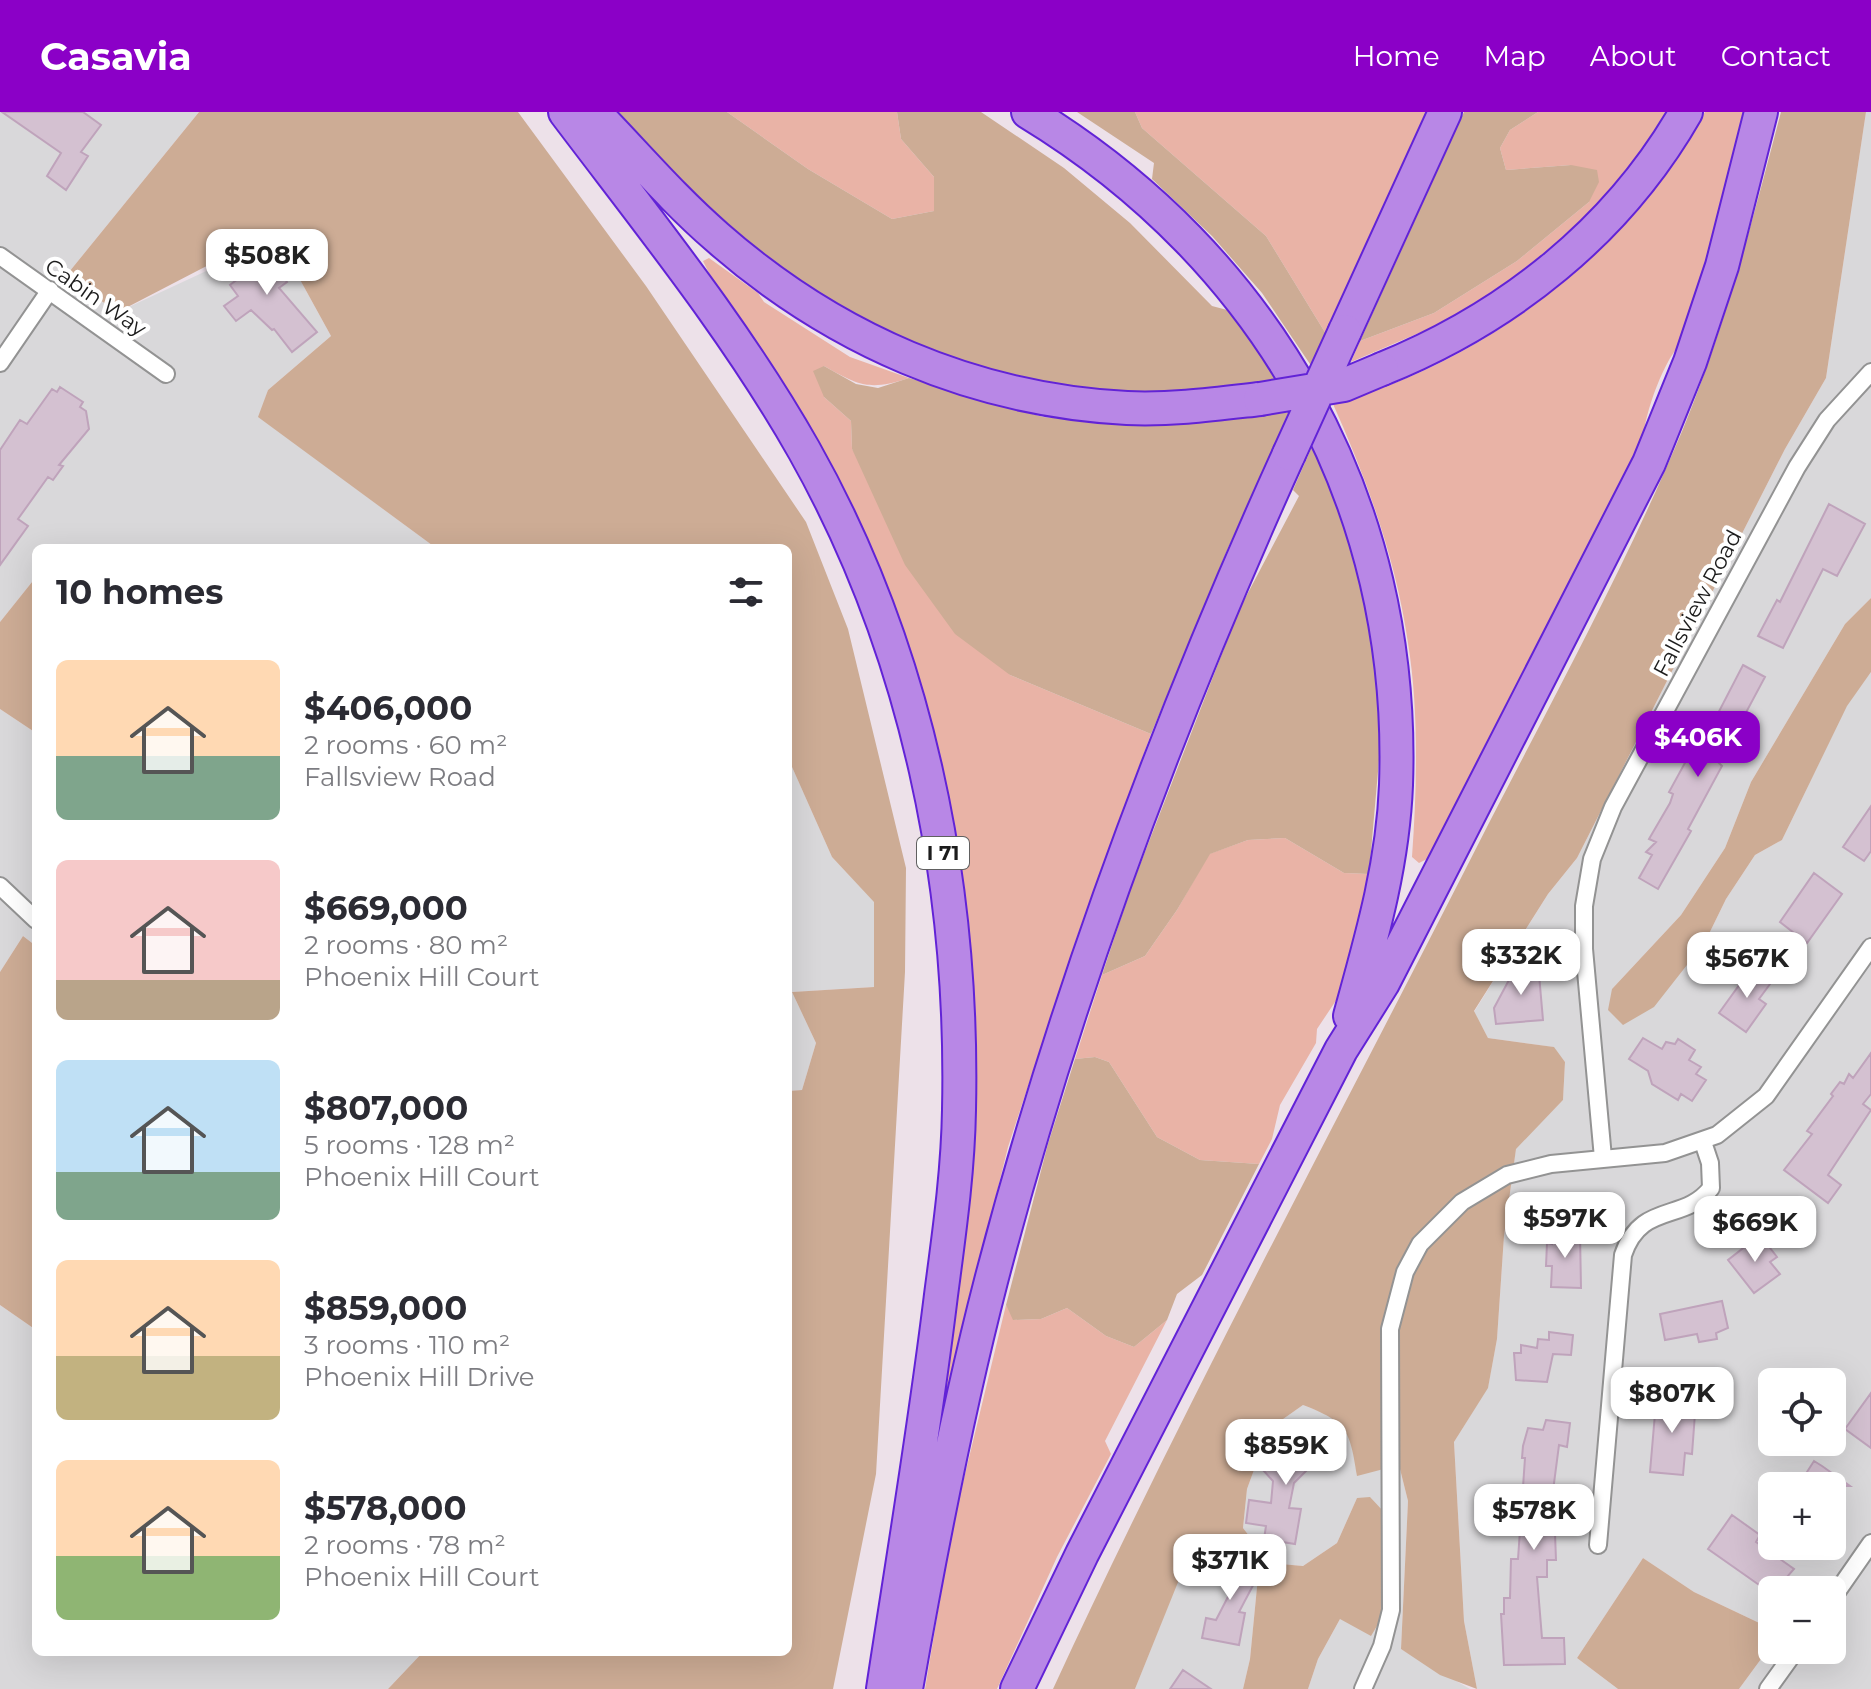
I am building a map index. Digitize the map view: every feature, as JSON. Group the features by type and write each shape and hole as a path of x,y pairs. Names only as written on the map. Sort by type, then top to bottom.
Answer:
{"highway":[{"name":"I 71","path":"565,112 719,317 805,452 845,533 878,613 914,721 934,801 954,942 959,1114 954,1195 935,1345 883,1689"},
{"path":"594,112 694,215 759,273 813,311 860,338 913,361 995,389 1062,402 1130,408 1192,407 1344,385 1415,356 1502,307 1584,243 1640,181 1686,112"},
{"path":"1028,112 1096,157 1149,200 1238,291 1279,349 1343,473 1358,514 1378,583 1391,653 1396,720 1396,787 1379,910 1341,1050"},
{"path":"906,1689 955,1433 991,1282 1093,943 1141,807 1205,646 1445,112"},
{"path":"1017,1689 1075,1567 1341,1050 1383,983 1649,463 1690,362 1722,266 1761,112"}],"street":[{"name":"Cabin Way","path":"0,256 166,374"},
{"path":"0,363 50,290"},
{"name":"Fallsview Road","path":"1603,1158 1584,949 1587,879 1599,839 1620,793 1797,467 1827,420 1871,372"},
{"path":"0,886 32,916"},
{"path":"1363,1689 1382,1646 1391,1610 1390,1329 1405,1272 1420,1244 1462,1202 1507,1175 1551,1164 1665,1153 1703,1142 1741,1119 1766,1096 1871,947"},
{"path":"1598,1545 1623,1255 1629,1237 1643,1221 1695,1202 1711,1188 1710,1163 1703,1142"},
{"path":"1846,1579 1871,1543"},
{"path":"1768,1689 1786,1664"}],"shaded area":[{"path":"0,112 199,112 65,277 118,312 258,247 287,256 331,336 268,390 259,417 431,544 32,544 32,582 0,622"},
{"path":"199,112 518,112 646,286 806,522 848,629 906,868 905,972 876,1474 833,1689 388,1689 419,1656 792,1656 792,1091 802,1090 816,1043 792,992 874,987 874,902 832,857 792,767 792,544 431,544 258,417 268,390 331,336 287,256 249,244 118,312 65,277"},
{"path":"615,112 727,112 808,169 892,219 934,211 934,177 901,139 897,112 981,112 1064,168 1130,223 1212,306 1231,311 1276,380 1178,394 1126,396 998,379 855,321 740,242 622,123"},
{"path":"727,112 897,112 901,139 934,177 934,211 892,219 808,169"},
{"path":"1077,112 1135,112 1142,128 1266,236 1326,334 1312,367 1262,293 1212,236 1152,179 1154,163"},
{"path":"1135,112 1426,112 1326,334 1266,236 1142,128"},
{"path":"1464,112 1538,112 1510,130 1500,148 1506,170 1571,165 1597,170 1599,182 1589,202 1517,261 1434,313 1360,341"},
{"path":"1538,112 1676,112 1626,182 1526,277 1461,315 1351,362 1360,341 1434,313 1517,261 1589,202 1571,165 1506,170 1500,148 1510,130"},
{"path":"1705,112 1748,112 1730,191 1684,341 1670,359 1657,386 1643,440 1429,858 1419,863 1412,857 1415,722 1412,669 1403,612 1379,520 1333,404 1392,384 1448,359 1500,329 1548,294 1592,255 1633,212"},
{"path":"1781,112 1866,112 1826,378 1785,449 1577,858 1548,894 1474,1011 1488,1038 1554,1047 1565,1062 1563,1100 1516,1149 1504,1236 1497,1339 1488,1388 1454,1442 1464,1621 1477,1689 1440,1675 1401,1649 1408,1501 1399,1465 1357,1476 1352,1448 1344,1430 1329,1417 1303,1405 1269,1429 1247,1489 1243,1528 1270,1563 1303,1566 1337,1543 1357,1498 1370,1497 1384,1512 1383,1616 1371,1636 1340,1619 1318,1659 1308,1689 1243,1689 1250,1659 1258,1577 1233,1539 1197,1535 1135,1689 1053,1689 1202,1382 1576,655 1658,487 1698,390 1725,312"},
{"path":"1866,112 1871,112 1871,598 1845,624 1751,782 1725,848 1681,915 1612,989 1705,942 1726,899 1755,855 1782,840 1847,705 1871,672 1871,1689 1739,1689 1758,1663 1846,1664 1846,1576 1758,1576 1758,1622 1694,1592 1643,1558 1577,1658 1618,1689 1477,1689 1464,1621 1454,1442 1488,1387 1497,1339 1504,1236 1516,1148 1563,1100 1565,1062 1553,1047 1488,1038 1474,1012 1548,894 1577,858 1785,449 1826,378"},
{"path":"709,258 758,293 764,302 850,357 909,378 884,384 865,384 824,366 824,397 851,421 852,449 1010,675 1151,734 1079,931 1008,1147 940,1423 968,948 954,822 935,745 788,396 776,370 767,366 710,275 703,261"},
{"path":"824,366 856,384 878,388 909,378 1043,417 1119,424 1189,424 1291,412 1228,548 1151,734 1010,675 955,634 905,565 852,449 851,421 824,397 813,371"},
{"path":"1314,442 1331,479 1370,610 1384,755 1379,760 1369,874 1344,873 1285,838 1248,840 1210,854 1145,956 1102,975 1131,888 1239,610 1299,496 1293,490"},
{"path":"32,582 32,730 0,709 0,622"},
{"path":"1871,598 1871,672 1847,706 1782,840 1755,855 1726,899 1705,942 1654,1007 1623,1025 1608,1010 1612,989 1681,915 1725,848 1751,782 1845,624"},
{"path":"0,709 32,730 32,943 23,936 0,972"},
{"path":"792,767 832,857 874,901 874,987 792,992"},
{"path":"1285,838 1344,873 1369,874 1360,926 1341,993 1317,1029 1316,1043 1280,1105 1272,1139 1259,1164 1200,1160 1157,1137 1109,1062 1095,1057 1075,1059 1102,975 1145,956 1177,910 1209,854 1248,840"},
{"path":"23,936 32,943 32,1327 0,1305 0,972"},
{"path":"792,992 816,1043 802,1090 792,1091"},
{"path":"1095,1057 1109,1062 1157,1137 1200,1160 1259,1164 1202,1275 1177,1294 1167,1320 1134,1347 1106,1336 1067,1308 1041,1319 1013,1320 1006,1305 1048,1144 1075,1059"},
{"path":"0,1305 32,1327 32,1656 419,1656 388,1689 0,1689"},
{"path":"1006,1305 1014,1320 1041,1319 1067,1308 1106,1336 1134,1347 1167,1320 1105,1441 1111,1454 1057,1557 997,1689 925,1689 952,1528"},
{"path":"1303,1405 1334,1417 1352,1441 1357,1475 1399,1465 1408,1501 1401,1649 1470,1689 1308,1689 1318,1659 1340,1619 1357,1498 1337,1543 1303,1566 1270,1563 1243,1528 1247,1489 1269,1429"},
{"path":"1196,1535 1233,1539 1258,1577 1250,1659 1243,1689 1135,1689"},
{"path":"1643,1558 1694,1592 1758,1622 1758,1663 1739,1689 1618,1689 1577,1658"}],"building":[{"path":"2,112 83,112 101,125 81,152 88,156 66,190 47,176 61,153"},
{"path":"245,245 257,261 271,250 284,267 279,272 287,282 279,288 317,332 292,352 274,329 251,310 236,321 224,306 238,296 230,285 239,278 228,264 237,258 233,254"},
{"path":"60,387 83,402 80,407 86,411 89,429 59,465 63,466 53,480 48,477 18,519 28,526 0,565 0,450 20,420 27,424 52,389 57,392"},
{"path":"1829,504 1865,524 1837,576 1823,569 1783,648 1758,636 1777,600 1780,602"},
{"path":"1743,665 1765,677 1719,763 1722,766 1688,829 1691,831 1658,889 1639,878 1652,855 1646,852 1656,842 1649,839 1670,803 1673,794 1669,792 1686,761 1690,762 1698,752"},
{"path":"1871,806 1871,851 1864,861 1843,847"},
{"path":"1814,873 1842,894 1807,943 1780,922"},
{"path":"1538,963 1543,1020 1496,1024 1494,1008 1517,965"},
{"path":"1753,966 1773,980 1759,999 1766,1004 1746,1032 1719,1013"},
{"path":"1643,1038 1662,1049 1666,1042 1675,1044 1678,1039 1695,1050 1689,1060 1701,1067 1696,1074 1706,1080 1692,1101 1681,1094 1678,1100 1652,1084 1648,1071 1629,1059"},
{"path":"1871,1053 1871,1094 1863,1104 1871,1110 1828,1175 1841,1185 1828,1203 1784,1170 1812,1134 1807,1131 1833,1096 1831,1094 1840,1082 1844,1084 1849,1074 1853,1078"},
{"path":"1552,1233 1580,1234 1581,1288 1551,1287 1552,1266 1546,1266 1547,1243 1552,1244"},
{"path":"1760,1235 1777,1257 1770,1262 1780,1274 1754,1293 1728,1260"},
{"path":"1722,1301 1728,1328 1716,1333 1717,1339 1699,1342 1697,1334 1665,1340 1660,1314"},
{"path":"1549,1332 1573,1335 1571,1355 1553,1354 1547,1382 1516,1380 1514,1353 1521,1353 1521,1345 1537,1348 1538,1339 1549,1340"},
{"path":"1871,1393 1871,1448 1846,1428"},
{"path":"1660,1397 1696,1400 1692,1454 1685,1453 1683,1475 1650,1472 1656,1402"},
{"path":"1546,1420 1570,1423 1567,1447 1559,1445 1551,1506 1554,1506 1556,1560 1547,1560 1547,1577 1537,1577 1542,1638 1564,1638 1565,1664 1504,1665 1501,1614 1504,1614 1504,1598 1510,1598 1511,1559 1518,1559 1525,1458 1522,1458 1523,1446 1528,1428 1543,1430"},
{"path":"1302,1425 1331,1455 1318,1468 1314,1463 1294,1483 1289,1508 1301,1509 1295,1544 1264,1539 1266,1526 1246,1523 1249,1500 1271,1503 1273,1481 1263,1470 1293,1441 1290,1438"},
{"path":"1814,1461 1830,1472 1807,1472"},
{"path":"1732,1515 1758,1534 1758,1560 1781,1560 1794,1569 1788,1576 1758,1576 1758,1584 1708,1549"},
{"path":"1219,1557 1259,1574 1239,1612 1245,1613 1239,1645 1202,1638 1206,1618 1216,1620 1232,1589 1210,1575"},
{"path":"1183,1670 1211,1689 1170,1689"}]}
